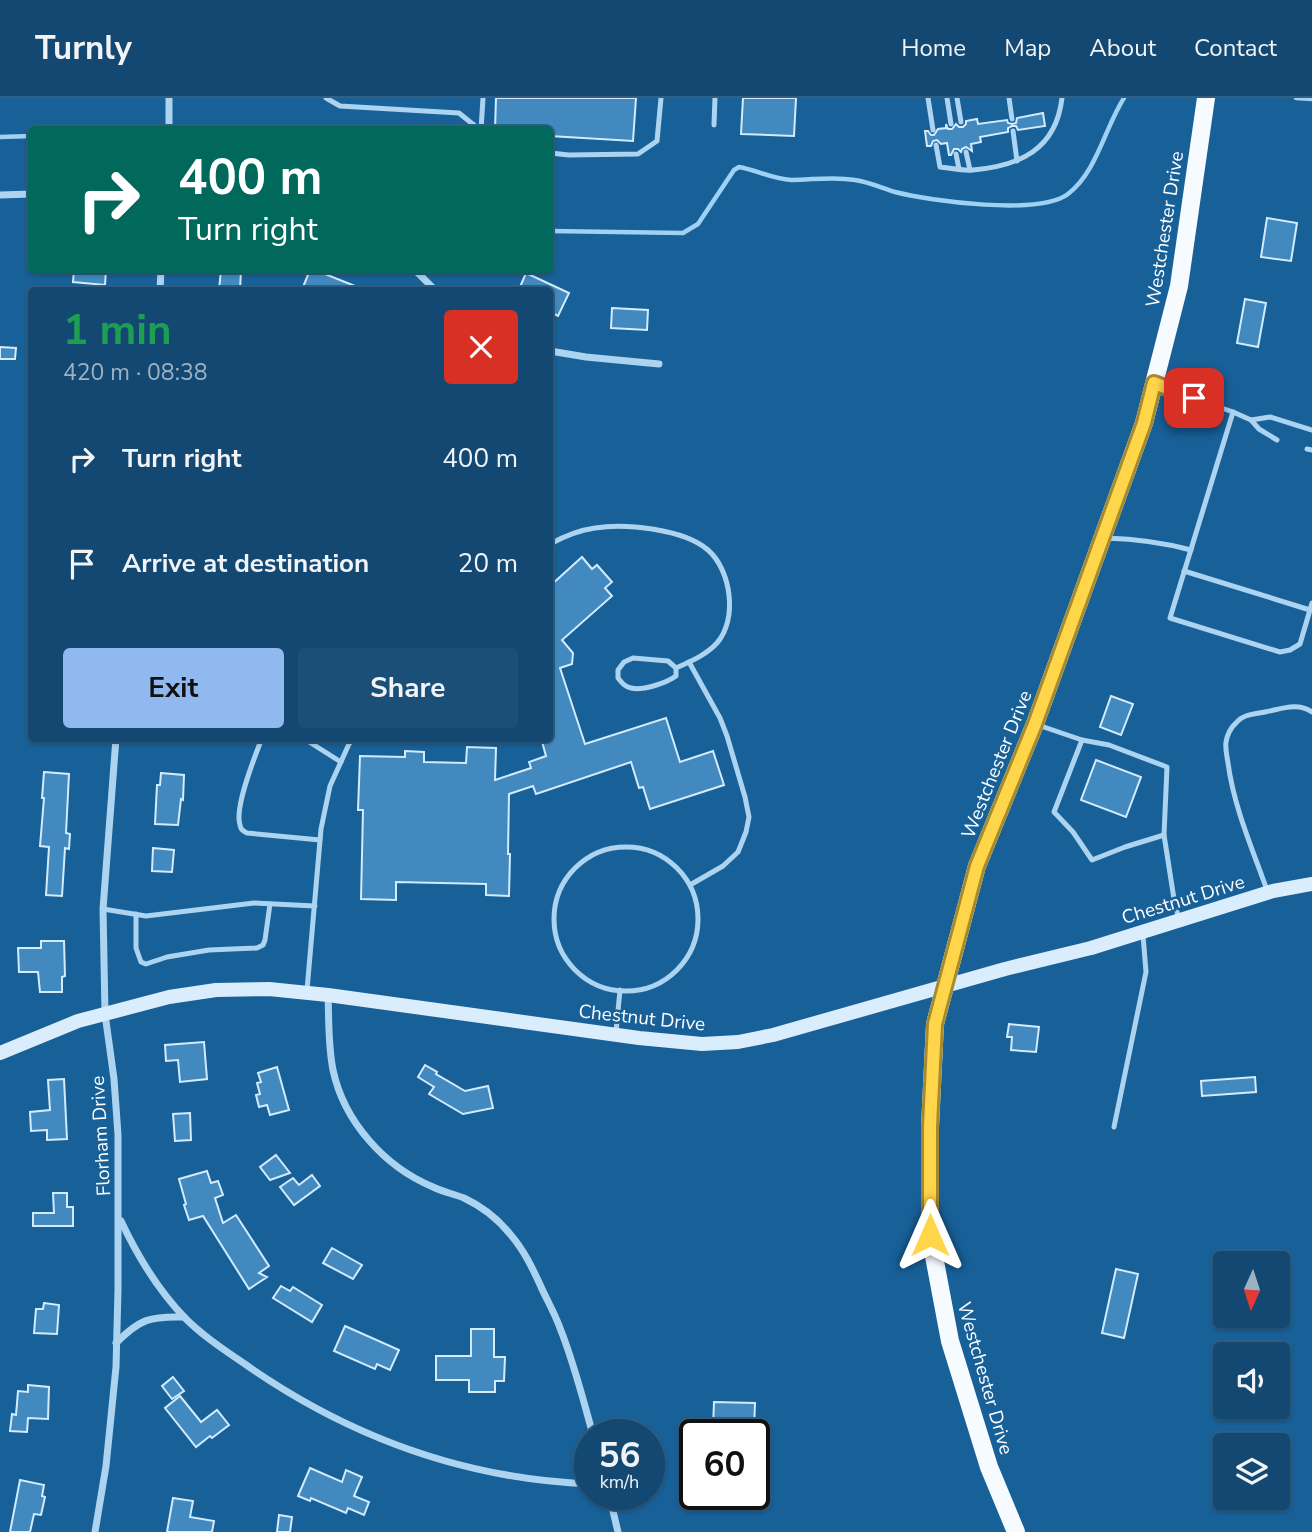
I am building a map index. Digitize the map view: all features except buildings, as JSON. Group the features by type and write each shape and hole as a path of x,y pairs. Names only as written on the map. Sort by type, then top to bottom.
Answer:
{"main road":[{"name":"Westchester Drive","path":"1016,1532 989,1467 950,1342 930,1235 930,1126 935,1024 977,866 1035,724 1144,423 1179,286 1206,98"}],"street":[{"path":"169,98 169,126"},
{"path":"0,195 28,194"},
{"path":"418,273 432,287"},
{"path":"553,352 659,363"},
{"name":"Florham Drive","path":"95,1532 106,1466 116,1367 118,1135 105,1014 103,909 116,742"},
{"name":"Chestnut Drive","path":"0,1053 78,1021 169,997 216,990 270,989 615,1035 702,1044 738,1042 773,1035 946,985 1091,948 1268,893 1312,884"},
{"path":"328,995 333,1072 345,1105 362,1132 382,1154 406,1173 433,1187 465,1198 509,1232 527,1257 560,1326 589,1419"},
{"path":"119,1217 134,1249 184,1317 209,1340 280,1389 371,1434 432,1457 482,1471 574,1483"},
{"path":"116,1343 143,1321 163,1316 184,1317"},
{"path":"613,1510 618,1532"}],"lane":[{"path":"326,98 340,106 459,113 475,126"},
{"path":"480,126 483,98"},
{"path":"553,153 638,154 657,141 661,98"},
{"path":"714,125 715,98"},
{"path":"928,98 933,130"},
{"path":"947,98 951,124"},
{"path":"957,98 961,122"},
{"path":"1009,98 1012,119"},
{"path":"936,145 940,167 970,170 1006,165 1024,159 1048,139 1062,98"},
{"path":"1013,131 1017,161"},
{"path":"967,152 970,170"},
{"path":"956,154 959,169"},
{"path":"1154,383 1251,420 1259,429 1277,440"},
{"path":"1184,571 1311,607 1300,644 1279,652 1170,618 1184,571 1233,412"},
{"path":"1251,420 1270,416 1312,430"},
{"path":"553,542 594,528 627,526 663,530 707,549 720,565 729,591 729,617 718,641 702,656 676,668"},
{"path":"1102,538 1135,539 1191,550"},
{"path":"633,658 668,661 676,668 676,676 670,680 644,688 633,689 623,685 618,678 618,670 624,662 633,658"},
{"path":"690,662 727,736 749,817 738,852 723,866 690,885"},
{"path":"1268,893 1230,780 1227,736 1242,717 1293,707 1305,707 1312,712"},
{"path":"1035,724 1082,740 1109,745 1167,767 1164,835 1179,920"},
{"path":"1082,740 1054,813 1073,832 1093,860 1164,835"},
{"path":"260,742 242,799 238,821 241,829 247,833 320,840"},
{"path":"309,742 341,762"},
{"path":"307,993 324,809 330,786 351,742"},
{"path":"620,846 654,852 675,865 690,885 698,906 698,929 691,951 678,970 660,983 638,990 620,990 593,982 575,969 561,950 554,910 558,893 566,879 583,861 620,846"},
{"path":"103,909 156,915 254,903 315,906"},
{"path":"136,914 136,948 141,962 146,964 167,957 209,950 257,948 263,945 265,940 270,904"},
{"path":"1114,1127 1146,972 1143,932"},
{"path":"615,1035 620,990"}],"waterway":[{"path":"553,231 683,233 698,224 734,170 739,167 784,179 855,180 895,192 984,205 1054,201 1068,194 1086,174 1124,98"},
{"path":"1296,98 1312,99"},
{"path":"0,137 28,136"}],"route":[{"path":"930,1235 930,1126 935,1024 977,866 1035,724 1144,423 1154,383 1194,398"}]}
